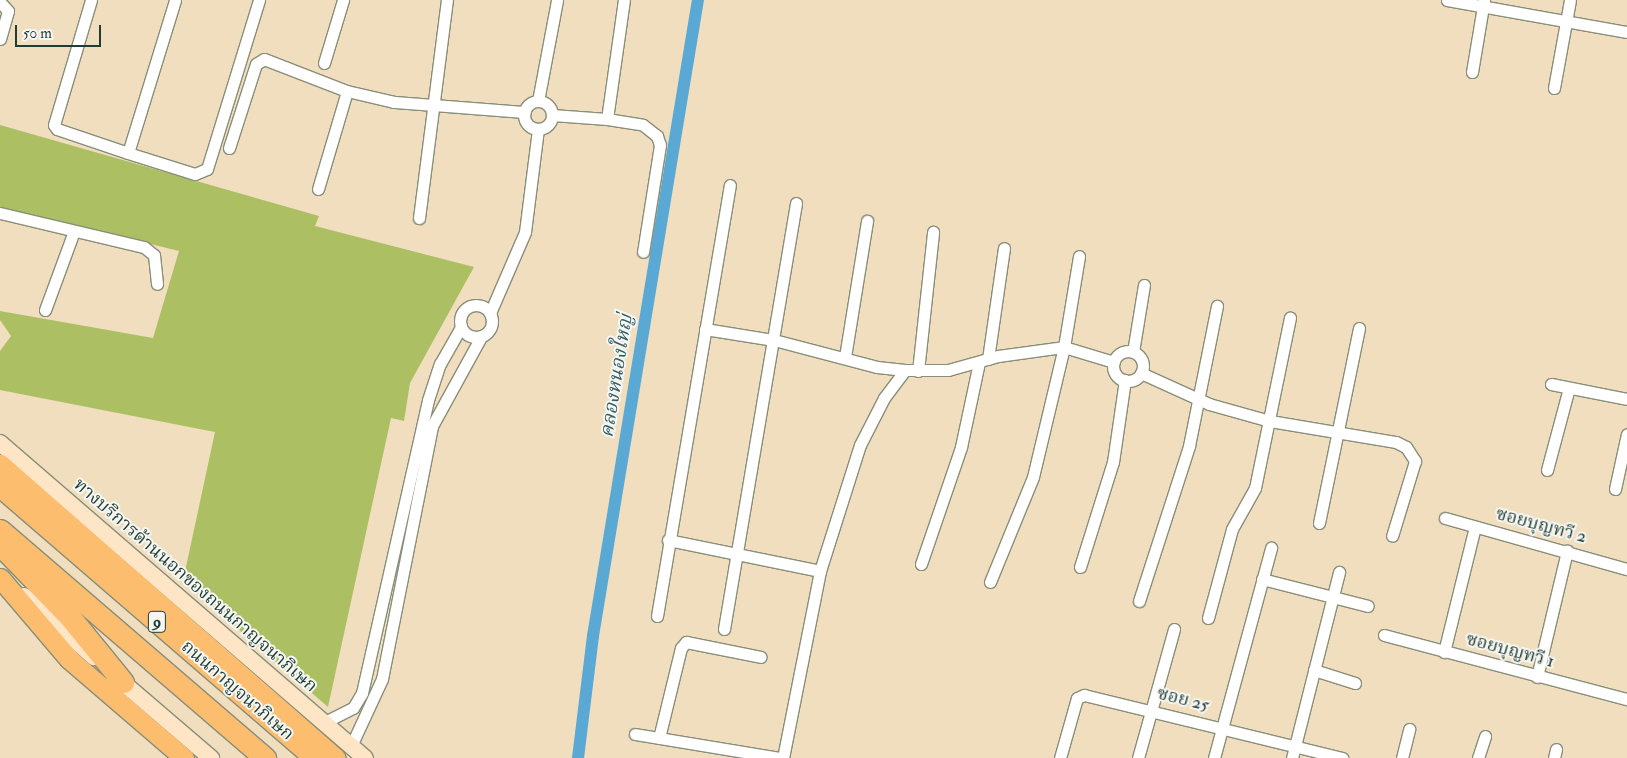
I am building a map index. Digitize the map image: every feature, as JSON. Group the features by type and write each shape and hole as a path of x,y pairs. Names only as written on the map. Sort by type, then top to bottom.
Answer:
{"highway":[{"name":"ถนนกาญจนาภิเษก","path":"0,486 315,758"},
{"name":"ถนนกาญจนาภิเษก","path":"0,530 265,758"},
{"path":"0,545 70,617 123,682"}],"main road":[{"name":"ทางบริการด้านนอกของถนนกาญจนาภิเษก","path":"0,444 365,758"},
{"path":"0,464 336,758"},
{"path":"0,577 211,758"},
{"path":"0,577 69,659 179,757"}],"street":[{"path":"91,0 55,128 195,174 207,169 259,0"},
{"path":"128,152 175,0"},
{"path":"324,63 343,0"},
{"path":"419,218 447,0"},
{"path":"538,102 557,0"},
{"path":"606,119 624,0"},
{"path":"1447,0 1484,3 1627,32"},
{"path":"1554,88 1570,0"},
{"path":"0,2 8,11 0,39"},
{"path":"1472,72 1484,3"},
{"path":"229,148 256,64 260,60 267,60 347,91 433,107 525,112"},
{"path":"318,188 347,91"},
{"path":"538,102 547,104 552,116 546,127 538,129 526,122 525,112 530,104 538,102"},
{"path":"552,116 606,119 643,125 657,136 660,145 643,252"},
{"path":"426,429 481,337 492,327 490,313 524,232 538,129"},
{"path":"657,616 668,540 730,185"},
{"path":"724,628 738,556 796,203"},
{"path":"0,213 74,230 150,251 156,261 157,284"},
{"path":"845,358 867,221"},
{"path":"45,310 74,230"},
{"path":"918,371 933,232"},
{"path":"921,564 961,447 984,360 1004,248"},
{"path":"990,582 1033,477 1064,347 1079,256"},
{"path":"1133,352 1144,285"},
{"path":"481,337 467,335 461,327 460,316 471,306 485,307 490,313"},
{"path":"1139,601 1189,446 1217,306"},
{"path":"1208,618 1232,529 1255,488 1290,318"},
{"path":"351,746 382,679 390,597 440,364 461,327"},
{"path":"1319,523 1359,328"},
{"path":"705,329 774,340 845,358 904,370 948,370 984,360 1064,347 1114,362"},
{"path":"1133,352 1141,359 1141,373 1134,379 1125,380 1114,371 1114,362 1120,354 1133,352"},
{"path":"635,734 782,758 820,571 860,445 884,398 904,370"},
{"path":"1141,373 1198,400 1270,420 1396,442 1414,457 1392,536"},
{"path":"1080,567 1113,462 1125,380"},
{"path":"1551,384 1627,399"},
{"path":"1547,470 1569,388"},
{"path":"1615,489 1627,434"},
{"name":"ซอยบุญทวี 2","path":"1445,518 1627,568"},
{"path":"1444,652 1475,526"},
{"path":"668,540 738,556 820,571"},
{"path":"1214,758 1271,548"},
{"path":"1537,677 1567,551"},
{"path":"1292,758 1339,572"},
{"path":"1262,579 1368,606"},
{"path":"323,723 352,708 362,693 370,645 390,597"},
{"path":"1138,758 1174,630"},
{"name":"ซอยบุญทวี 1","path":"1384,635 1537,677 1627,699"},
{"path":"659,738 681,648 686,642 761,657"},
{"path":"1314,670 1355,683"},
{"name":"ซอย 25","path":"1060,758 1078,696 1152,710 1342,758"},
{"path":"1402,758 1410,730"},
{"path":"1478,758 1485,736"}],"green space":[{"path":"0,125 319,216 315,226 474,267 410,383 404,421 391,418 328,707 183,581 215,432 0,390 0,351 11,336 0,320 0,311 153,338 179,251 0,207"}],"waterway":[{"name":"คลองหนองใหญ่","path":"578,758 593,636 698,0"}]}
